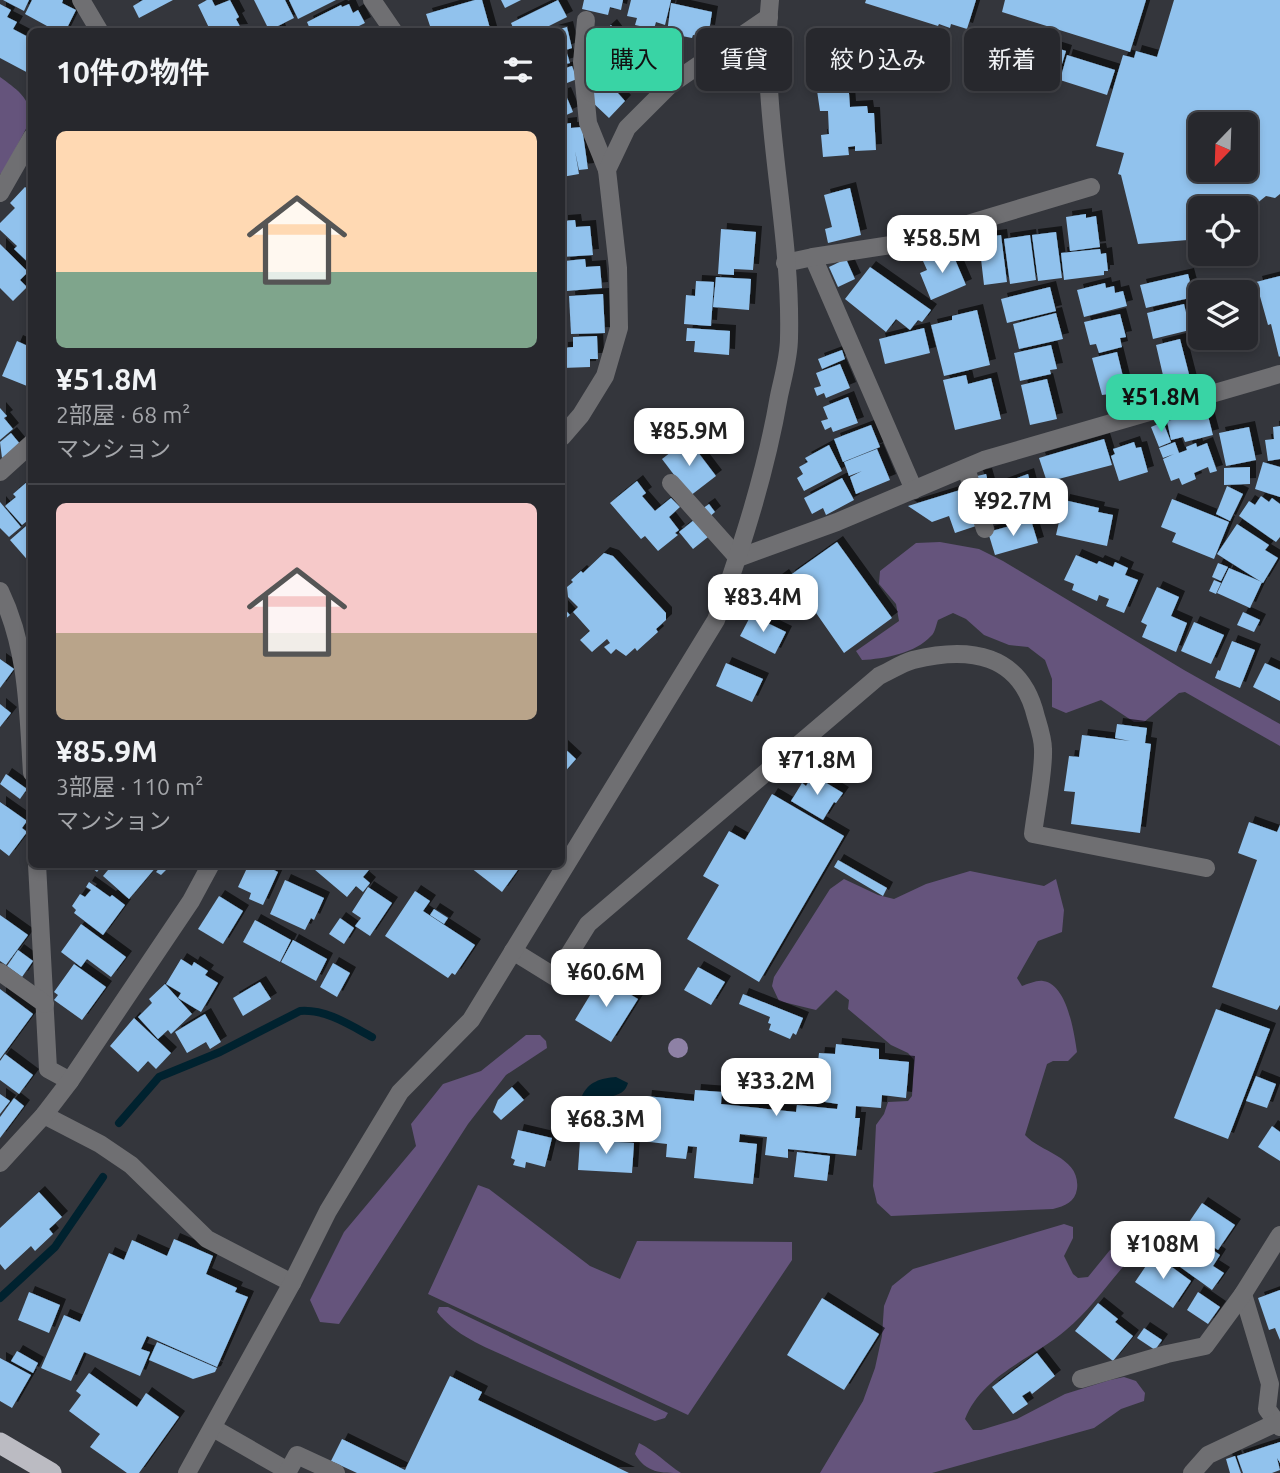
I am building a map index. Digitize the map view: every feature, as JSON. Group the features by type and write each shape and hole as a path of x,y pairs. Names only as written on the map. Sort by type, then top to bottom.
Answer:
{"highway":[{"path":"0,1443 51,1473"}],"street":[{"path":"81,0 95,28"},
{"path":"372,0 391,28"},
{"path":"607,170 627,128 671,84 770,8"},
{"path":"565,866 716,620 738,558 770,446 789,341 785,263 767,68 770,8"},
{"path":"565,434 581,415 605,376 619,328 618,268 607,170 588,123 582,62 586,20"},
{"path":"0,193 28,144"},
{"path":"785,263 904,243 1091,187"},
{"path":"813,257 915,490"},
{"path":"738,558 837,522 984,460 1280,374"},
{"path":"0,472 28,447"},
{"path":"965,468 985,529"},
{"path":"671,483 738,558"},
{"path":"3,604 26,674 28,707"},
{"path":"513,951 555,977 588,924 879,676 911,661 960,652 988,658 1008,669 1023,684 1033,704 1044,748 1033,834 1206,868"},
{"path":"37,868 48,1069 70,1081"},
{"path":"0,1163 44,1115 70,1081 191,901 209,868"},
{"path":"187,1473 292,1283 328,1210 400,1092 471,1020 564,868"},
{"path":"0,972 45,1004"},
{"path":"44,1115 100,1144 131,1165 208,1239 292,1283"},
{"path":"1081,1379 1205,1346 1280,1235"},
{"path":"1192,1473 1208,1455 1278,1424 1267,1409 1270,1384 1242,1294"},
{"path":"213,1429 287,1472 297,1455 336,1473"}],"shaded area":[{"path":"0,77 25,99 28,105 28,125 3,173 0,174"},
{"path":"940,542 979,549 1003,561 1184,670 1280,724 1280,746 1185,692 1179,693 1144,722 1134,722 1101,700 1066,713 1052,707 1052,679 1045,660 1028,647 1009,645 984,635 966,619 953,613 938,620 932,635 917,647 890,656 862,660 856,651 899,621 896,604 879,584 880,571 916,543"},
{"path":"970,871 1044,886 1056,879 1064,910 1062,932 1038,941 1017,978 1022,986 1043,981 1058,991 1068,1010 1077,1052 1068,1061 1053,1061 1047,1064 1025,1135 1067,1163 1077,1178 1077,1189 1069,1203 1053,1209 891,1216 877,1203 873,1186 876,1125 888,1102 908,1101 912,1096 914,1060 908,1053 891,1045 848,1009 849,1000 836,990 816,1010 779,1001 772,986 774,977 830,889 844,879 878,895 894,899 926,884"},
{"path":"526,1035 540,1035 546,1041 547,1048 506,1075 468,1124 339,1324 320,1322 310,1300 344,1232 416,1146 411,1124 443,1084 481,1071"},
{"path":"478,1185 489,1189 590,1266 620,1279 637,1241 792,1242 792,1260 688,1415 428,1294"},
{"path":"1064,1224 1073,1227 1073,1238 1064,1256 1078,1278 1088,1277 1110,1250 1119,1250 1128,1255 1128,1261 1074,1323 995,1379 973,1404 965,1419 973,1430 981,1430 1017,1419 1065,1394 1124,1377 1136,1381 1145,1393 1144,1401 1121,1409 1094,1428 932,1473 820,1473 863,1401 875,1368 882,1336 884,1306 892,1286 913,1269"},
{"path":"439,1307 448,1307 668,1413 665,1418 655,1421 486,1348 454,1329 437,1312"},
{"path":"639,1443 681,1473 661,1472 644,1465 635,1454"}],"water":[{"path":"616,1077 628,1083 624,1090 589,1108 582,1096 588,1087 600,1080"}],"building":[{"path":"3,0 29,0 24,11"},
{"path":"32,0 63,0 62,3 76,10 67,28 51,28 25,14"},
{"path":"143,0 173,0 139,18 133,6"},
{"path":"212,0 215,6 230,0 239,17 236,19 241,28 209,28 198,5"},
{"path":"254,0 285,0 294,18 279,28 268,28"},
{"path":"289,0 336,0 298,19"},
{"path":"482,0 490,28 431,28 426,14"},
{"path":"501,0 521,0 505,8"},
{"path":"558,0 567,17 545,28 513,28 511,23"},
{"path":"584,0 623,0 621,10 610,7 608,15 582,9"},
{"path":"631,0 671,0 665,25 656,22 654,28 649,28 635,25 637,18 627,16"},
{"path":"866,0 976,0 967,28 951,24 950,28 939,24 938,26 865,3"},
{"path":"1005,0 1146,0 1130,52 1002,12"},
{"path":"1174,0 1280,0 1280,194 1275,198 1266,196 1258,202 1258,196 1188,196 1188,240 1138,244 1121,175 1118,174 1124,153 1096,146 1123,55 1134,58 1136,51 1157,57"},
{"path":"671,3 712,12 709,28 696,28 696,35 692,38 682,36 682,28 668,28"},
{"path":"0,4 11,10 7,17 17,22 13,29 28,37 28,73 0,58"},
{"path":"349,4 353,13 358,10 365,23 355,28 310,28 307,22 341,5 342,7"},
{"path":"567,27 572,48 566,50 570,63 565,64 565,28"},
{"path":"1060,49 1066,51 1060,70"},
{"path":"1067,55 1115,70 1107,95 1060,80"},
{"path":"572,66 577,79 565,84 565,68"},
{"path":"590,91 617,91 625,101 609,118 590,100"},
{"path":"817,91 849,91 850,107 867,106 868,113 874,113 876,150 855,151 855,146 848,147 849,155 823,157 821,135 829,134 828,111 820,111"},
{"path":"565,93 573,112 565,116"},
{"path":"571,123 571,128 582,127 588,169 579,170 575,151 579,174 565,176 565,124"},
{"path":"25,187 28,190 28,262 14,249 17,246 0,230 0,223 15,208 10,203"},
{"path":"850,188 861,235 828,243 825,229 832,227 824,195"},
{"path":"1086,214 1086,218 1096,216 1100,247 1070,251 1066,217"},
{"path":"575,220 576,227 590,226 593,255 565,257 565,221"},
{"path":"721,229 756,232 753,270 734,269 734,275 718,274"},
{"path":"1056,232 1062,278 1038,281 1032,235"},
{"path":"1001,235 1007,282 984,285 981,259 976,260 974,245 979,244 978,238"},
{"path":"1030,235 1036,280 1010,284 1004,239"},
{"path":"0,244 28,272 20,280 27,287 13,301 0,288"},
{"path":"1100,249 1101,254 1106,253 1108,271 1104,271 1104,275 1064,280 1061,253"},
{"path":"951,250 966,285 931,300 920,273 927,270 923,261"},
{"path":"585,259 586,267 600,266 602,288 567,291 565,261"},
{"path":"846,259 855,279 838,287 829,267"},
{"path":"870,267 931,310 922,322 918,320 910,330 896,319 886,332 845,299"},
{"path":"1188,274 1188,298 1146,308 1140,285"},
{"path":"1280,276 1279,357 1271,324 1268,325 1258,289 1258,282"},
{"path":"716,277 751,279 749,310 713,307"},
{"path":"696,281 714,282 711,326 684,324 686,295 695,296"},
{"path":"1105,283 1106,288 1114,286 1115,293 1123,291 1127,306 1084,317 1077,290"},
{"path":"1050,287 1056,311 1007,323 1001,299"},
{"path":"603,294 605,333 571,334 569,296"},
{"path":"1184,304 1188,330 1153,339 1147,313"},
{"path":"977,310 990,365 944,376 931,325"},
{"path":"1056,313 1063,339 1019,349 1013,324"},
{"path":"1120,314 1126,337 1120,338 1122,347 1099,353 1096,344 1090,345 1084,322"},
{"path":"687,328 730,331 729,355 694,352 695,341 686,341"},
{"path":"924,328 930,353 885,364 879,339"},
{"path":"597,336 598,359 590,359 590,367 565,368 565,348 573,347 573,337"},
{"path":"1180,339 1191,382 1174,386 1173,382 1165,384 1156,345"},
{"path":"17,341 28,346 28,386 2,376"},
{"path":"1051,345 1057,369 1050,370 1051,374 1020,381 1014,353"},
{"path":"842,350 845,359 822,369 818,359"},
{"path":"1117,352 1128,397 1112,401 1110,394 1102,395 1092,358"},
{"path":"840,364 850,388 826,398 824,393 817,396 814,388 821,386 816,373"},
{"path":"966,375 968,384 991,378 1001,419 955,430 943,380"},
{"path":"1047,379 1057,419 1030,425 1021,385"},
{"path":"848,397 858,423 833,432 831,427 825,430 821,421 828,419 823,407"},
{"path":"0,408 13,429 0,440"},
{"path":"1207,412 1213,435 1185,442 1183,437 1171,440 1167,421"},
{"path":"1163,422 1171,442 1159,447 1151,427"},
{"path":"871,425 880,447 843,462 834,439"},
{"path":"1280,426 1280,459 1268,461 1265,440 1274,439 1273,427"},
{"path":"1249,427 1256,460 1226,466 1219,433"},
{"path":"11,433 20,444 2,458 0,442"},
{"path":"688,439 716,476 690,496 662,459"},
{"path":"1104,439 1112,465 1047,482 1039,458"},
{"path":"1134,442 1136,448 1141,447 1148,472 1119,481 1111,456 1115,454 1113,449"},
{"path":"1175,442 1179,453 1196,443 1197,447 1207,443 1217,471 1210,473 1208,467 1194,473 1196,479 1182,485 1179,478 1171,481 1163,459 1174,454 1163,458 1159,448"},
{"path":"829,445 842,471 804,491 797,478 803,474 799,467 808,462 805,458"},
{"path":"877,449 890,480 856,494 850,477 862,471 849,476 844,462"},
{"path":"1263,462 1280,467 1280,497 1255,489"},
{"path":"1250,467 1250,484 1224,485 1224,468"},
{"path":"986,474 990,488 1028,474 1036,504 990,518 977,476"},
{"path":"842,478 854,500 826,515 823,508 812,514 804,498"},
{"path":"637,481 646,493 642,496 655,511 671,498 680,507 669,517 679,530 675,533 678,535 658,551 645,536 641,539 610,503"},
{"path":"28,483 28,520 22,525 5,506 16,497 13,494"},
{"path":"1227,486 1243,494 1230,521 1216,514"},
{"path":"960,490 964,502 970,500 979,525 955,533 949,516 932,522 908,506"},
{"path":"1261,496 1269,502 1272,498 1280,504 1280,537 1276,542 1239,516 1249,501 1255,505"},
{"path":"1172,499 1229,522 1214,559 1172,542 1176,533 1161,527"},
{"path":"1064,500 1099,508 1098,512 1113,515 1107,546 1056,535"},
{"path":"0,502 21,527 9,537 0,528"},
{"path":"709,504 715,512 708,518 702,509"},
{"path":"694,520 708,537 693,549 679,532"},
{"path":"1031,520 1038,543 995,555 988,532"},
{"path":"28,524 28,560 10,540"},
{"path":"1237,524 1269,545 1265,550 1278,558 1263,583 1217,554"},
{"path":"837,542 892,618 844,653 807,600 791,611 780,596 796,585 789,576"},
{"path":"604,553 613,556 666,613 666,620 656,629 658,632 637,651 635,648 626,656 616,649 611,654 604,647 610,643 607,639 592,652 580,640 590,631 573,612 578,607 568,597 567,587 573,582 571,580 581,571 583,573"},
{"path":"1076,555 1113,567 1115,562 1128,568 1125,575 1138,580 1124,613 1106,606 1109,599 1099,595 1097,601 1072,590 1074,584 1064,580"},
{"path":"1218,563 1228,567 1221,581 1212,577"},
{"path":"1229,568 1262,582 1250,608 1217,593"},
{"path":"783,575 790,585 779,593 772,583"},
{"path":"1214,580 1221,583 1216,594 1209,591"},
{"path":"1157,587 1179,597 1171,616 1187,623 1176,652 1142,637 1147,625 1141,622"},
{"path":"1243,612 1260,620 1254,632 1237,625"},
{"path":"751,615 786,632 775,654 740,636"},
{"path":"1194,622 1224,635 1211,664 1181,651"},
{"path":"1232,641 1255,650 1240,688 1215,678"},
{"path":"0,659 14,669 0,688"},
{"path":"726,663 763,679 752,702 716,686"},
{"path":"1265,663 1280,670 1280,701 1253,687"},
{"path":"0,704 11,713 0,727"},
{"path":"1117,724 1147,728 1145,743 1151,744 1140,833 1071,824 1075,792 1064,791 1069,756 1079,757 1082,735 1130,741 1115,738"},
{"path":"565,749 576,759 565,772"},
{"path":"6,774 27,789 20,799 0,784"},
{"path":"813,775 843,793 823,820 791,801 802,783 806,786"},
{"path":"772,794 844,836 759,982 687,939 719,885 703,876 729,831 745,840"},
{"path":"0,802 27,821 22,828 27,832 9,856 0,849"},
{"path":"1249,822 1277,832 1280,825 1280,1005 1277,1010 1212,987 1257,860 1238,853"},
{"path":"838,860 887,888 883,896 834,867"},
{"path":"110,868 155,868 129,899 103,876"},
{"path":"159,868 167,869 161,875 156,872"},
{"path":"247,868 270,868 278,872 263,905 249,899 251,893 238,887"},
{"path":"313,868 371,868 363,877 370,883 363,892 356,886 347,897"},
{"path":"471,868 519,868 502,892"},
{"path":"285,880 324,898 314,920 311,918 305,930 270,914"},
{"path":"89,882 125,905 103,935 74,913 76,910 72,906 80,894 85,897 91,890 86,887"},
{"path":"368,887 392,903 370,936 355,926 361,918 352,912"},
{"path":"415,891 430,901 423,911 475,945 455,975 452,973 448,978 385,936"},
{"path":"219,896 243,911 223,944 198,929"},
{"path":"434,909 448,918 444,924 430,915"},
{"path":"0,915 28,935 6,965 0,961"},
{"path":"340,918 354,928 344,944 329,934"},
{"path":"255,920 291,940 280,962 243,942"},
{"path":"81,924 126,957 111,977 87,959 81,967 61,952"},
{"path":"293,940 327,959 316,981 281,962"},
{"path":"18,950 33,961 22,977 7,966"},
{"path":"181,959 192,966 194,962 208,971 205,975 218,983 201,1012 178,998 181,993 166,984"},
{"path":"333,963 350,973 337,997 320,987"},
{"path":"74,964 106,987 82,1020 54,1000 58,995 54,992"},
{"path":"698,967 725,982 711,1005 684,990"},
{"path":"601,977 638,999 611,1042 575,1020"},
{"path":"260,982 271,999 243,1016 233,998"},
{"path":"165,984 192,1014 171,1034 168,1030 158,1039 138,1017 152,1003 149,999"},
{"path":"0,989 33,1014 0,1059"},
{"path":"743,994 803,1018 796,1035 793,1033 790,1039 769,1030 770,1017 739,1004"},
{"path":"1216,1009 1270,1029 1228,1139 1174,1118"},
{"path":"205,1014 221,1042 210,1049 206,1042 187,1053 175,1032"},
{"path":"134,1018 171,1053 156,1069 148,1061 138,1072 110,1046"},
{"path":"836,1044 879,1049 879,1059 909,1062 906,1098 882,1095 881,1108 856,1106 855,1118 860,1118 856,1156 788,1149 788,1158 765,1155 767,1137 740,1134 739,1142 757,1144 753,1184 694,1178 697,1147 688,1146 686,1159 666,1157 667,1144 641,1141 646,1096 694,1101 695,1090 722,1092 721,1104 796,1112 797,1105 837,1109 838,1104 825,1102 826,1089 815,1088 819,1053 835,1054"},
{"path":"5,1054 33,1075 19,1094 0,1080 0,1061"},
{"path":"1256,1076 1276,1084 1267,1108 1246,1101"},
{"path":"512,1087 524,1100 501,1120 493,1112 498,1100"},
{"path":"0,1094 10,1101 0,1114"},
{"path":"14,1098 24,1106 0,1138 0,1117"},
{"path":"1272,1126 1280,1132 1280,1161 1258,1147"},
{"path":"518,1130 552,1138 545,1167 526,1162 525,1168 513,1165 515,1160 511,1158"},
{"path":"580,1140 634,1143 632,1173 578,1170"},
{"path":"797,1152 830,1156 827,1181 794,1177"},
{"path":"39,1192 62,1217 49,1229 53,1234 35,1251 31,1246 5,1270 0,1264 0,1228"},
{"path":"1202,1203 1235,1225 1218,1250 1185,1228"},
{"path":"1179,1234 1200,1248 1203,1243 1220,1255 1213,1266 1224,1273 1212,1290 1165,1256"},
{"path":"174,1239 213,1256 206,1274 237,1288 235,1292 248,1297 217,1367 147,1336 141,1349 150,1352 140,1376 84,1352 71,1381 41,1368 64,1315 80,1322 109,1253 124,1260 132,1240 167,1256"},
{"path":"1154,1254 1191,1281 1173,1308 1135,1282"},
{"path":"1280,1290 1280,1340 1275,1328 1269,1330 1258,1298"},
{"path":"29,1292 60,1305 49,1333 18,1320"},
{"path":"1198,1292 1220,1307 1208,1324 1187,1310"},
{"path":"822,1298 879,1334 844,1390 787,1355"},
{"path":"1098,1303 1118,1319 1115,1322 1133,1336 1113,1361 1075,1331"},
{"path":"1144,1328 1162,1340 1155,1350 1137,1338"},
{"path":"157,1342 217,1368 215,1372 193,1379 149,1360"},
{"path":"17,1351 38,1363 33,1373 11,1361"},
{"path":"1037,1353 1055,1376 1032,1394 1030,1391 1022,1396 1028,1404 1013,1414 992,1387"},
{"path":"0,1358 31,1375 12,1408 0,1401"},
{"path":"89,1373 137,1407 146,1393 179,1417 139,1473 127,1473 90,1447 100,1434 69,1411 81,1395 76,1391"},
{"path":"450,1376 482,1392 478,1400 629,1473 357,1473 331,1461 342,1439 405,1470"},
{"path":"1280,1442 1280,1463 1277,1458 1280,1470 1272,1473 1243,1473 1237,1456"},
{"path":"1235,1456 1241,1473 1230,1473 1226,1459"}],"waterway":[{"path":"119,1123 159,1077 220,1052 300,1011 328,1015 372,1037"},
{"path":"0,1298 55,1247 103,1177"}]}
